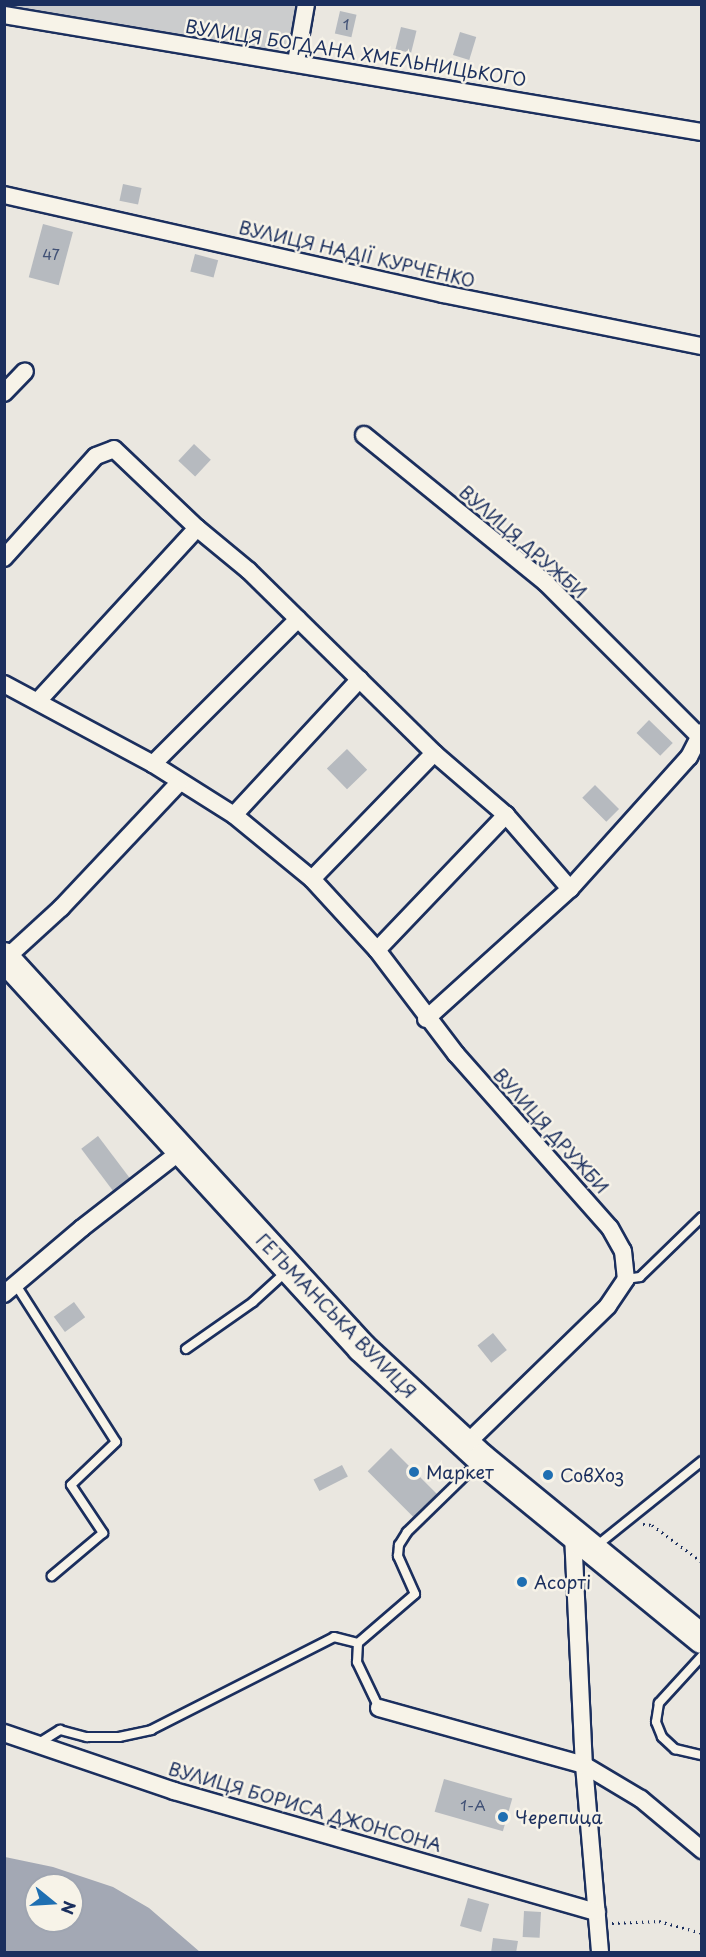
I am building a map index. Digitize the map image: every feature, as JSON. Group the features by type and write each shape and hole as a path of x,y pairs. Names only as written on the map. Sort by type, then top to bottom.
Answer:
{"highway":[{"name":"ГЕТЬМАНСЬКА ВУЛИЦЯ","path":"5,959 362,1348 473,1452 702,1639"}],"street":[{"path":"296,62 306,4"},
{"name":"ВУЛИЦЯ БОГДАНА ХМЕЛЬНИЦЬКОГО","path":"4,15 296,62 702,132"},
{"name":"ВУЛИЦЯ НАДІЇ КУРЧЕНКО","path":"4,195 443,294 702,346"},
{"path":"4,393 24,371"},
{"name":"ВУЛИЦЯ ДРУЖБИ","path":"364,435 546,583 701,735"},
{"path":"4,558 96,456 114,449 197,528 249,571 434,753 506,815 570,889"},
{"path":"38,701 197,528"},
{"path":"153,764 298,619"},
{"path":"234,815 360,679"},
{"name":"ВУЛИЦЯ ДРУЖБИ","path":"4,684 153,764 179,783 234,815 312,879 377,950 426,1019 610,1228 623,1251 626,1279"},
{"path":"426,1019 570,889 689,758 701,735"},
{"path":"312,879 434,753"},
{"path":"5,959 61,908 179,783"},
{"path":"377,950 506,815"},
{"path":"10,1290 82,1228 181,1151"},
{"path":"473,1452 608,1306 626,1279"},
{"path":"583,1541 584,1765 600,1953"},
{"path":"379,1708 584,1765 641,1799 702,1850"},
{"name":"ВУЛИЦЯ БОРИСА ДЖОНСОНА","path":"4,1733 174,1791 597,1918"}],"lane":[{"path":"626,1279 640,1277 702,1217"},
{"path":"186,1349 253,1302 290,1269"},
{"path":"10,1290 116,1442 71,1485 103,1533 52,1576"},
{"path":"379,1708 357,1662 358,1643 415,1594 398,1556 399,1545 407,1532 473,1452"},
{"path":"583,1541 623,1523 702,1461"},
{"path":"37,1744 60,1730 87,1737 119,1737 151,1730 334,1637 358,1643"},
{"path":"702,1656 659,1703 656,1722 662,1737 675,1749 702,1755"}],"path":[{"path":"623,1523 652,1524 702,1562"},
{"path":"597,1918 659,1921 702,1933"}],"shaded area":[{"path":"4,5 302,5 292,44 275,50"},
{"path":"5,1857 71,1873 24,1873 24,1933 84,1933 84,1877 113,1887 149,1908 200,1952 5,1952"}],"building":[{"path":"340,11 357,15 351,37 335,33"},
{"path":"401,27 417,31 411,53 395,49"},
{"path":"460,32 476,37 469,60 453,55"},
{"path":"123,184 142,188 138,205 119,201"},
{"path":"43,224 73,232 59,285 29,277"},
{"path":"195,254 218,260 214,278 190,271"},
{"path":"194,444 211,460 195,477 178,461"},
{"path":"649,720 673,743 660,756 636,733"},
{"path":"347,749 367,770 347,789 327,768"},
{"path":"595,785 619,809 606,822 582,798"},
{"path":"98,1136 130,1178 113,1191 81,1149"},
{"path":"74,1302 85,1317 65,1332 54,1317"},
{"path":"493,1333 507,1350 491,1363 477,1346"},
{"path":"391,1448 437,1494 414,1517 368,1471"},
{"path":"342,1465 348,1477 319,1491 313,1480"},
{"path":"444,1779 512,1799 503,1831 435,1812"},
{"path":"468,1898 489,1904 481,1932 460,1926"},
{"path":"524,1911 541,1912 540,1938 523,1937"},
{"path":"493,1938 518,1941 516,1953 491,1953"}],"place":[{"name":"Маркет","path":"414,1472"},
{"name":"СовХоз","path":"548,1475"},
{"name":"Асорті","path":"522,1582"},
{"name":"Черепица","path":"503,1817"}]}
